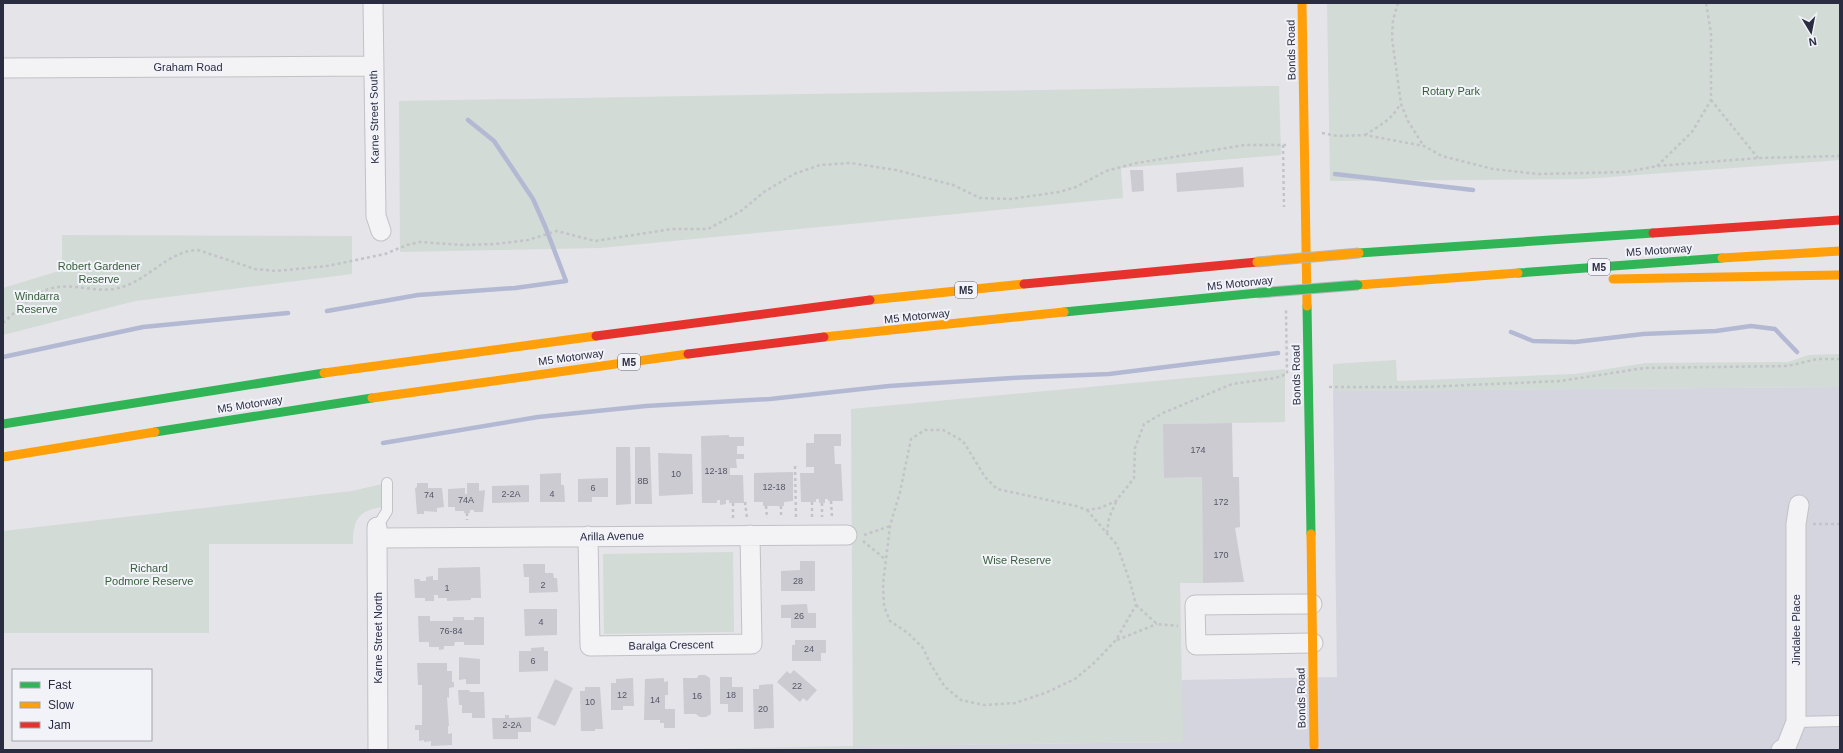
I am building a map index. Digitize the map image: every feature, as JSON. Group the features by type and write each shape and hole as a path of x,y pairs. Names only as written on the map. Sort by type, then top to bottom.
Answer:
{"main road":[{"name":"Bonds Road","path":"1302,3 1314,746"},
{"name":"M5","path":"1776,223 1840,214"},
{"name":"M5 Motorway","path":"3,424 279,379 486,352 676,324 918,294 1359,253 1776,223 1840,220"},
{"name":"M5 Motorway","path":"3,457 310,406 594,366 834,336 1258,293 1747,256 1840,252"},
{"name":"M5","path":"1603,280 1840,275"},
{"name":"M5","path":"1358,285 1540,281"},
{"path":"1304,750 1314,746 1325,749"}],"street":[{"name":"Karne Street South","path":"373,3 376,216 381,230"},
{"name":"Graham Road","path":"3,68 374,66"},
{"name":"Jindalee Place","path":"1781,750 1786,747 1796,722 1796,524 1799,506"},
{"name":"Arilla Avenue","path":"377,532 588,536 749,527 846,535"},
{"name":"Baralga Crescent","path":"588,536 590,646 752,644 749,527"},
{"name":"Karne Street North","path":"377,532 378,750"},
{"path":"1312,604 1195,605 1195,626 1196,645 1313,643"}],"lane":[{"path":"377,532 387,511 387,483"},
{"path":"1796,722 1840,721"}],"path":[{"path":"1398,3 1393,20 1392,38 1401,104 1408,121 1424,146"},
{"path":"1657,166 1692,132 1711,100 1711,33 1706,3"},
{"path":"1711,100 1759,158"},
{"path":"1364,135 1384,123 1396,113 1401,104"},
{"path":"1325,134 1338,136 1364,135 1424,146 1442,156 1464,162 1493,169 1538,174 1626,172 1657,166 1759,158 1840,156"},
{"path":"3,323 34,296 50,288 66,286 113,290 127,286 173,257 189,250 198,250 255,269 276,272 327,266 385,254 407,245 420,242 464,245 495,244 538,238 557,231 595,241 672,228 708,229 741,211 764,192 794,174 820,165 850,163 896,170 953,185 980,198 1011,199 1044,195 1076,187 1106,171 1137,162 1245,145 1283,145"},
{"path":"1329,387 1424,387 1561,381 1644,368 1788,366 1817,359 1840,359"},
{"path":"1107,534 1109,518 1116,501 1134,478 1135,448 1144,424 1163,413 1232,384 1275,378 1287,374"},
{"path":"1116,501 1100,508 1087,510 1076,506 997,489 985,477 963,441 943,430 925,430 911,439 900,492 890,526 886,559 884,606 890,621 908,633 923,648 931,665 945,687 961,700 984,705 1015,703 1075,679 1094,663 1116,640 1136,605"},
{"path":"795,466 796,518"},
{"path":"831,501 832,517"},
{"path":"745,502 749,527"},
{"path":"812,502 812,518"},
{"path":"733,503 733,519"},
{"path":"822,503 822,517"},
{"path":"766,506 767,518"},
{"path":"781,506 781,518"},
{"path":"1087,510 1117,546 1131,585 1136,605 1157,624"},
{"path":"1796,524 1840,524"},
{"path":"886,559 858,537 890,526"},
{"path":"1116,640 1157,624 1195,626"}],"shaded area":[{"path":"1840,387 1840,750 853,750 853,746 1182,742 1182,680 1337,677 1333,391"}],"green space":[{"name":"Rotary Park","path":"1327,3 1840,3 1840,160 1583,179 1330,181"},
{"path":"1279,86 1281,155 1121,168 1123,198 600,248 400,252 399,101"},
{"name":"Robert Gardener Reserve","path":"62,235 352,236 352,274 135,301 3,335 3,288 62,270"},
{"path":"1840,354 1840,387 1333,391 1333,364 1396,360 1397,381 1575,374 1646,363 1788,362 1809,355"},
{"name":"Wise Reserve","path":"1285,369 1285,422 1164,424 1164,478 1202,477 1203,583 1180,583 1183,742 853,746 851,409"},
{"name":"Richard Podmore Reserve","path":"382,484 383,507 368,511 359,518 354,529 353,544 209,544 209,633 3,633 3,531 352,491"},
{"path":"733,552 734,632 604,634 603,554"},
{"path":"853,746 853,750 633,750"}],"building":[{"path":"1243,167 1244,187 1177,192 1176,173"},
{"path":"1130,170 1143,170 1144,191 1132,192"},
{"path":"1232,423 1233,477 1239,477 1240,527 1235,528 1244,582 1203,583 1202,477 1164,478 1163,424"},
{"path":"814,434 841,434 841,446 834,446 835,464 841,464 843,501 828,501 828,499 825,499 825,503 819,503 819,499 816,499 816,502 801,502 800,473 814,473 814,467 806,467 806,443 814,443"},
{"path":"729,435 729,437 744,437 744,446 737,446 737,454 744,454 744,459 736,459 737,468 730,468 730,475 743,475 744,503 729,503 729,500 726,500 726,504 720,505 720,500 717,500 717,503 702,503 701,436"},
{"path":"616,447 630,447 631,504 616,505"},
{"path":"635,447 650,447 652,504 635,504"},
{"path":"658,453 692,454 693,494 659,496"},
{"path":"793,472 793,501 784,502 784,506 763,506 763,502 754,502 754,473"},
{"path":"561,473 561,485 564,485 565,502 540,502 540,474"},
{"path":"608,478 608,497 592,497 592,502 578,502 578,479"},
{"path":"417,483 428,483 428,488 442,488 444,507 437,508 437,512 424,511 424,514 417,514 415,488 417,487"},
{"path":"467,483 479,483 479,491 485,490 483,512 474,512 474,510 470,510 470,513 464,513 464,511 455,511 455,507 448,507 448,489 465,488 465,494 467,494"},
{"path":"529,485 529,502 492,503 492,486"},
{"path":"800,561 815,561 815,591 781,591 781,571 800,570"},
{"path":"523,564 545,564 545,573 553,573 554,578 557,578 558,592 529,593 529,577 524,577"},
{"path":"480,567 481,598 447,601 447,598 438,598 438,595 434,595 434,601 425,601 425,598 415,598 414,579 426,581 426,577 433,576 433,580 438,580 438,568"},
{"path":"807,604 808,613 816,613 816,628 791,628 791,618 781,618 781,605"},
{"path":"524,609 557,609 557,635 525,636"},
{"path":"418,616 430,616 430,621 453,621 453,617 464,617 464,620 474,620 474,617 484,617 484,645 464,645 464,642 455,642 454,646 444,646 444,649 439,650 439,647 429,647 429,642 419,642"},
{"path":"795,640 826,640 826,653 821,653 821,661 792,661 792,645 795,645"},
{"path":"544,647 544,651 548,651 548,671 519,672 519,651 531,651 531,648"},
{"path":"459,657 480,659 480,684 466,684 466,679 459,680"},
{"path":"417,663 447,663 447,671 452,671 452,682 454,682 454,687 449,688 449,698 447,697 449,726 448,734 452,733 452,745 431,746 431,741 419,741 419,730 415,730 415,725 422,725 422,685 418,685"},
{"path":"794,670 817,690 807,701 803,698 800,702 777,682 787,671 790,674"},
{"path":"699,675 705,675 710,678 711,714 706,717 700,717 696,714 684,714 683,678 697,678"},
{"path":"720,677 732,677 732,687 743,687 743,712 728,712 728,704 720,704"},
{"path":"633,678 634,706 623,706 623,710 611,710 611,683 616,683 616,679"},
{"path":"664,678 664,682 668,681 668,695 665,695 665,709 675,709 675,728 664,728 664,723 660,723 660,720 644,720 645,679"},
{"path":"555,679 573,688 555,726 537,718"},
{"path":"773,684 774,728 754,729 753,689 759,689 759,685"},
{"path":"585,687 600,687 603,729 595,729 595,731 581,731 580,691 585,691"},
{"path":"458,690 484,692 485,718 472,718 472,713 462,713 462,705 459,705"},
{"path":"505,715 509,715 509,718 531,717 531,732 518,732 518,739 493,739 492,718 505,718"}],"waterway":[{"path":"327,311 418,295 515,288 566,281 533,199 494,141 468,120"},
{"path":"1335,174 1473,190"},
{"path":"3,357 143,327 288,313"},
{"path":"1511,332 1533,341 1575,342 1643,334 1716,331 1751,326 1775,329 1797,352"},
{"path":"383,443 538,417 646,406 770,399 889,386 1012,378 1109,374 1278,353"}],"traffic: fast":[{"path":"1359,253 1653,233"},
{"path":"1518,273 1722,258"},
{"path":"1258,293 1358,285"},
{"path":"1064,312 1258,293"},
{"path":"1307,306 1311,534"},
{"path":"3,424 324,373"},
{"path":"155,432 372,398"}],"traffic: slow":[{"path":"1302,3 1307,306"},
{"path":"1722,258 1840,251"},
{"path":"1257,262 1359,253"},
{"path":"1358,285 1518,273"},
{"path":"1613,279 1840,275"},
{"path":"870,300 1024,284"},
{"path":"824,337 1064,312"},
{"path":"324,373 596,336"},
{"path":"372,398 688,354"},
{"path":"3,457 155,432"},
{"path":"1311,534 1314,746"}],"traffic: jam":[{"path":"1653,233 1840,220"},
{"path":"1024,284 1257,262"},
{"path":"596,336 870,300"},
{"path":"688,354 824,337"}],"park label":[{"name":"Windarra Reserve","path":"37,302"}]}
